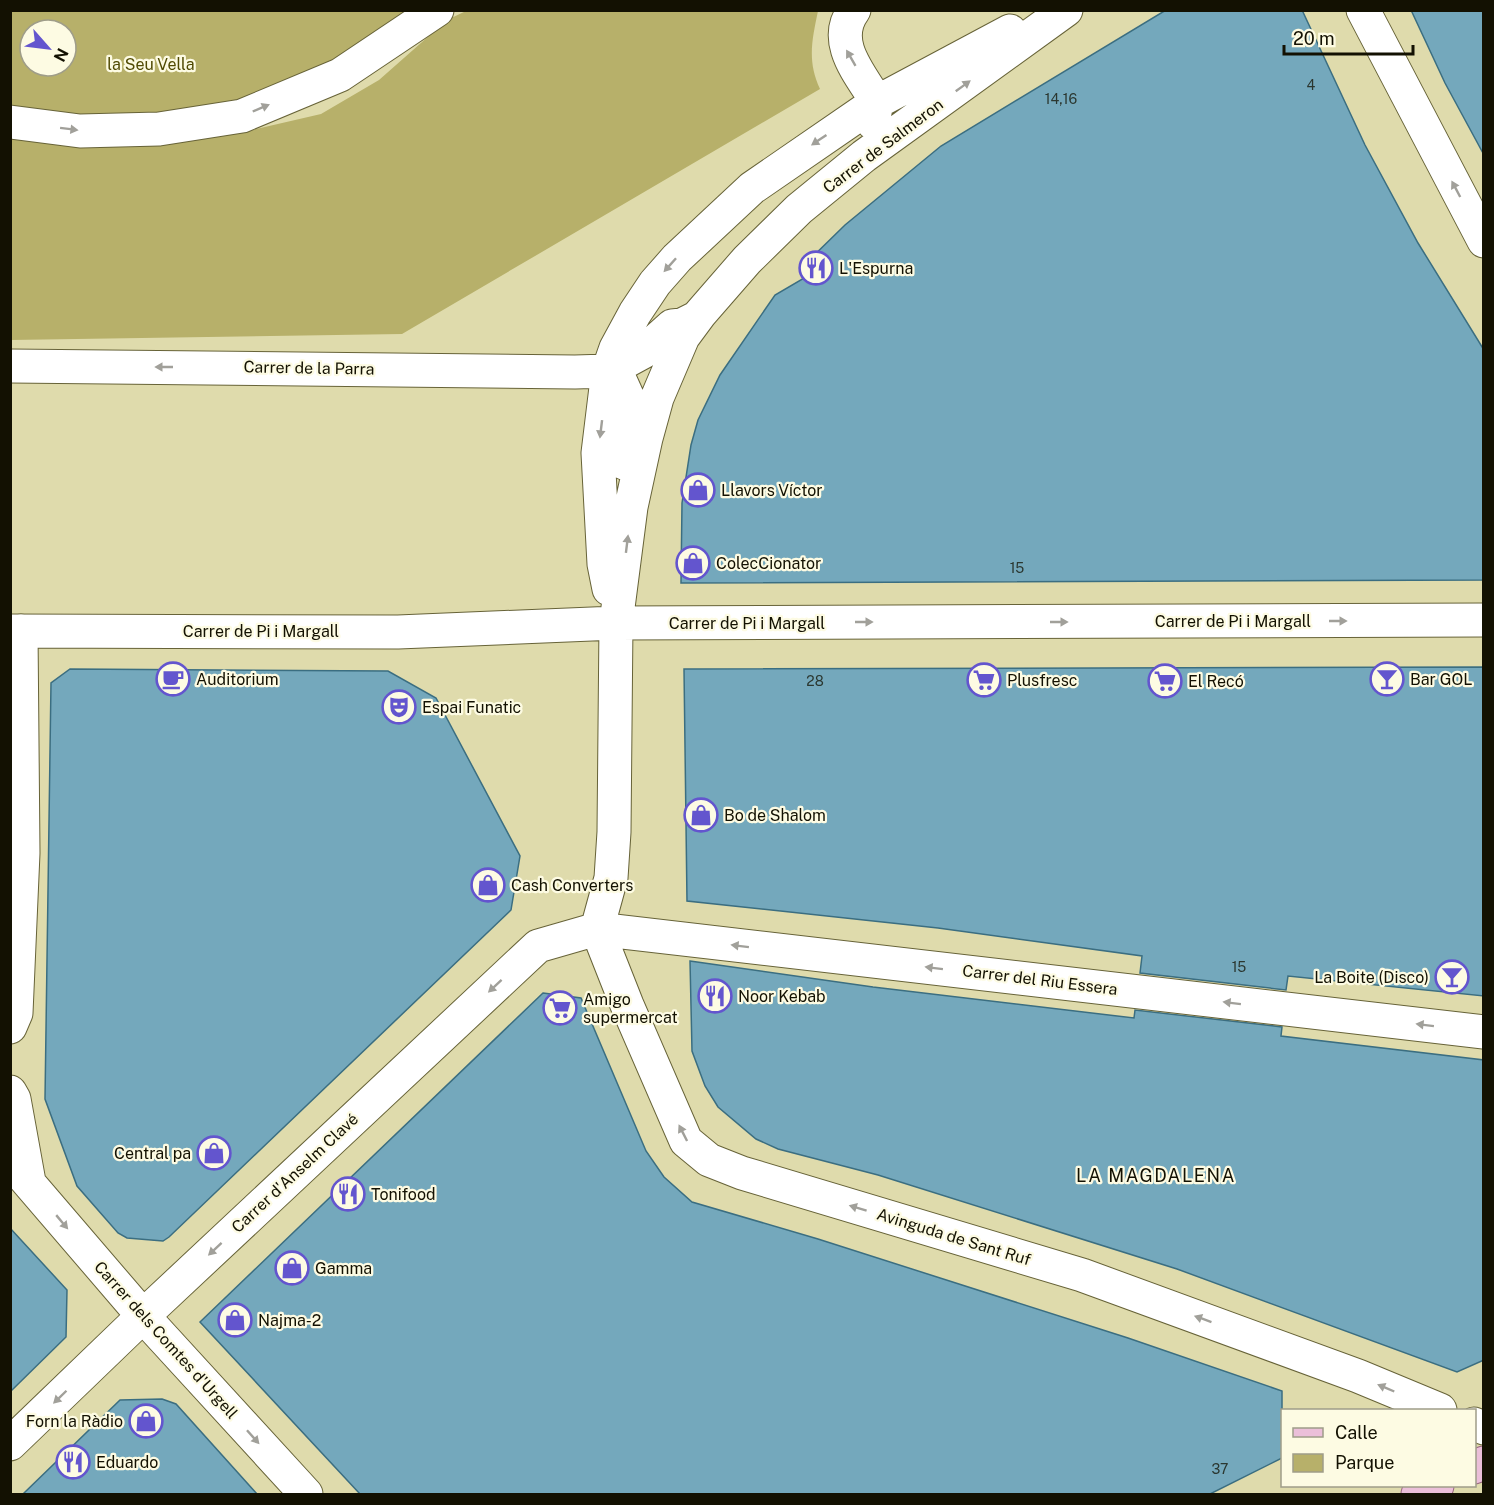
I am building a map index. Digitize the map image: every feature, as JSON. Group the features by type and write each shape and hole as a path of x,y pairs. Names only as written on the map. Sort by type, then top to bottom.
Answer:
{"main road":[{"path":"1418,1494 1433,1487"}],"street":[{"path":"10,122 80,131 159,129 242,116 340,75 437,10"},
{"path":"854,10 844,33 846,51 877,102"},
{"name":"Carrer de Salmeron","path":"616,623 604,564 598,453 608,371 615,348 655,283 677,258 752,188 877,102 1024,23 1054,10"},
{"name":"Carrer de Salmeron","path":"616,623 631,507 646,438 657,398 683,337 747,260 807,203 864,156 1066,10"},
{"path":"1363,10 1484,241"},
{"name":"Carrer de Salmeron","path":"608,371 643,352 672,326 682,325 706,308 724,257 752,226 871,127 877,102"},
{"name":"Carrer de la Parra","path":"10,366 608,371"},
{"name":"Carrer de Salmeron","path":"608,371 620,380 629,400 624,462 631,507"},
{"name":"Carrer de Pi i Margall","path":"16,631 398,632 616,623 1484,620"},
{"path":"597,929 611,878 614,832 616,623"},
{"path":"10,1027 16,1013 23,853 16,631"},
{"name":"Carrer del Riu Essera","path":"597,929 1484,1032"},
{"name":"Carrer d'Anselm Clavé","path":"10,1444 143,1316 538,946 597,929"},
{"name":"Avinguda de Sant Ruf","path":"597,929 648,1056 686,1141 709,1160 742,1173 1082,1275 1358,1376 1438,1409"},
{"name":"Carrer dels Comtes d'Urgell","path":"10,1092 14,1100 20,1172 143,1316 306,1494"}],"green space":[{"name":"la Seu Vella","path":"11,11 417,11 336,66 258,99 156,119 36,115 11,110"},
{"path":"466,11 818,11 812,60 820,89 402,334 11,340 10,130 248,131 321,114 379,80 447,20"}],"building":[{"path":"1166,10 1302,10 1365,145 1418,243 1484,350 1484,580 681,583 682,503 691,445 698,420 720,375 775,295 806,277 801,268 845,225 941,146"},
{"path":"1411,10 1484,10 1484,155 1445,83"},
{"path":"1484,667 1484,996 1288,976 1286,990 1140,973 1142,956 938,928 687,901 684,669"},
{"path":"70,669 388,671 436,698 520,856 511,910 163,1241 127,1238 118,1233 77,1186 45,1099 51,683"},
{"path":"690,961 873,987 1134,1018 1135,1010 1282,1027 1281,1036 1484,1060 1484,1360 1457,1372 1177,1269 878,1175 778,1149 756,1139 718,1107 705,1086 692,1051"},
{"path":"543,993 581,998 646,1151 664,1177 692,1202 818,1239 1128,1338 1282,1391 1281,1458 1210,1494 360,1494 200,1322"},
{"path":"10,1228 67,1290 66,1337 10,1392"},
{"path":"162,1399 176,1404 257,1494 23,1494 120,1400"}],"place":[{"name":"L'Espurna","path":"816,268"},
{"name":"Llavors Víctor","path":"698,490"},
{"name":"ColecCionator","path":"693,563"},
{"name":"Auditorium","path":"173,679"},
{"name":"Bar GOL","path":"1387,679"},
{"name":"Plusfresc","path":"984,680"},
{"name":"El Recó","path":"1165,681"},
{"name":"Espai Funatic","path":"399,707"},
{"name":"Bo de Shalom","path":"701,815"},
{"name":"Cash Converters","path":"488,885"},
{"name":"La Boite (Disco)","path":"1452,977"},
{"name":"Noor Kebab","path":"715,996"},
{"name":"Amigo supermercat","path":"560,1008"},
{"name":"Central pa","path":"214,1153"},
{"name":"Tonifood","path":"348,1194"},
{"name":"Gamma","path":"292,1268"},
{"name":"Najma-2","path":"235,1320"},
{"name":"Forn la Ràdio","path":"146,1421"},
{"name":"Eduardo","path":"73,1462"}],"district":[{"name":"LA MAGDALENA","path":"1156,1175"}]}
